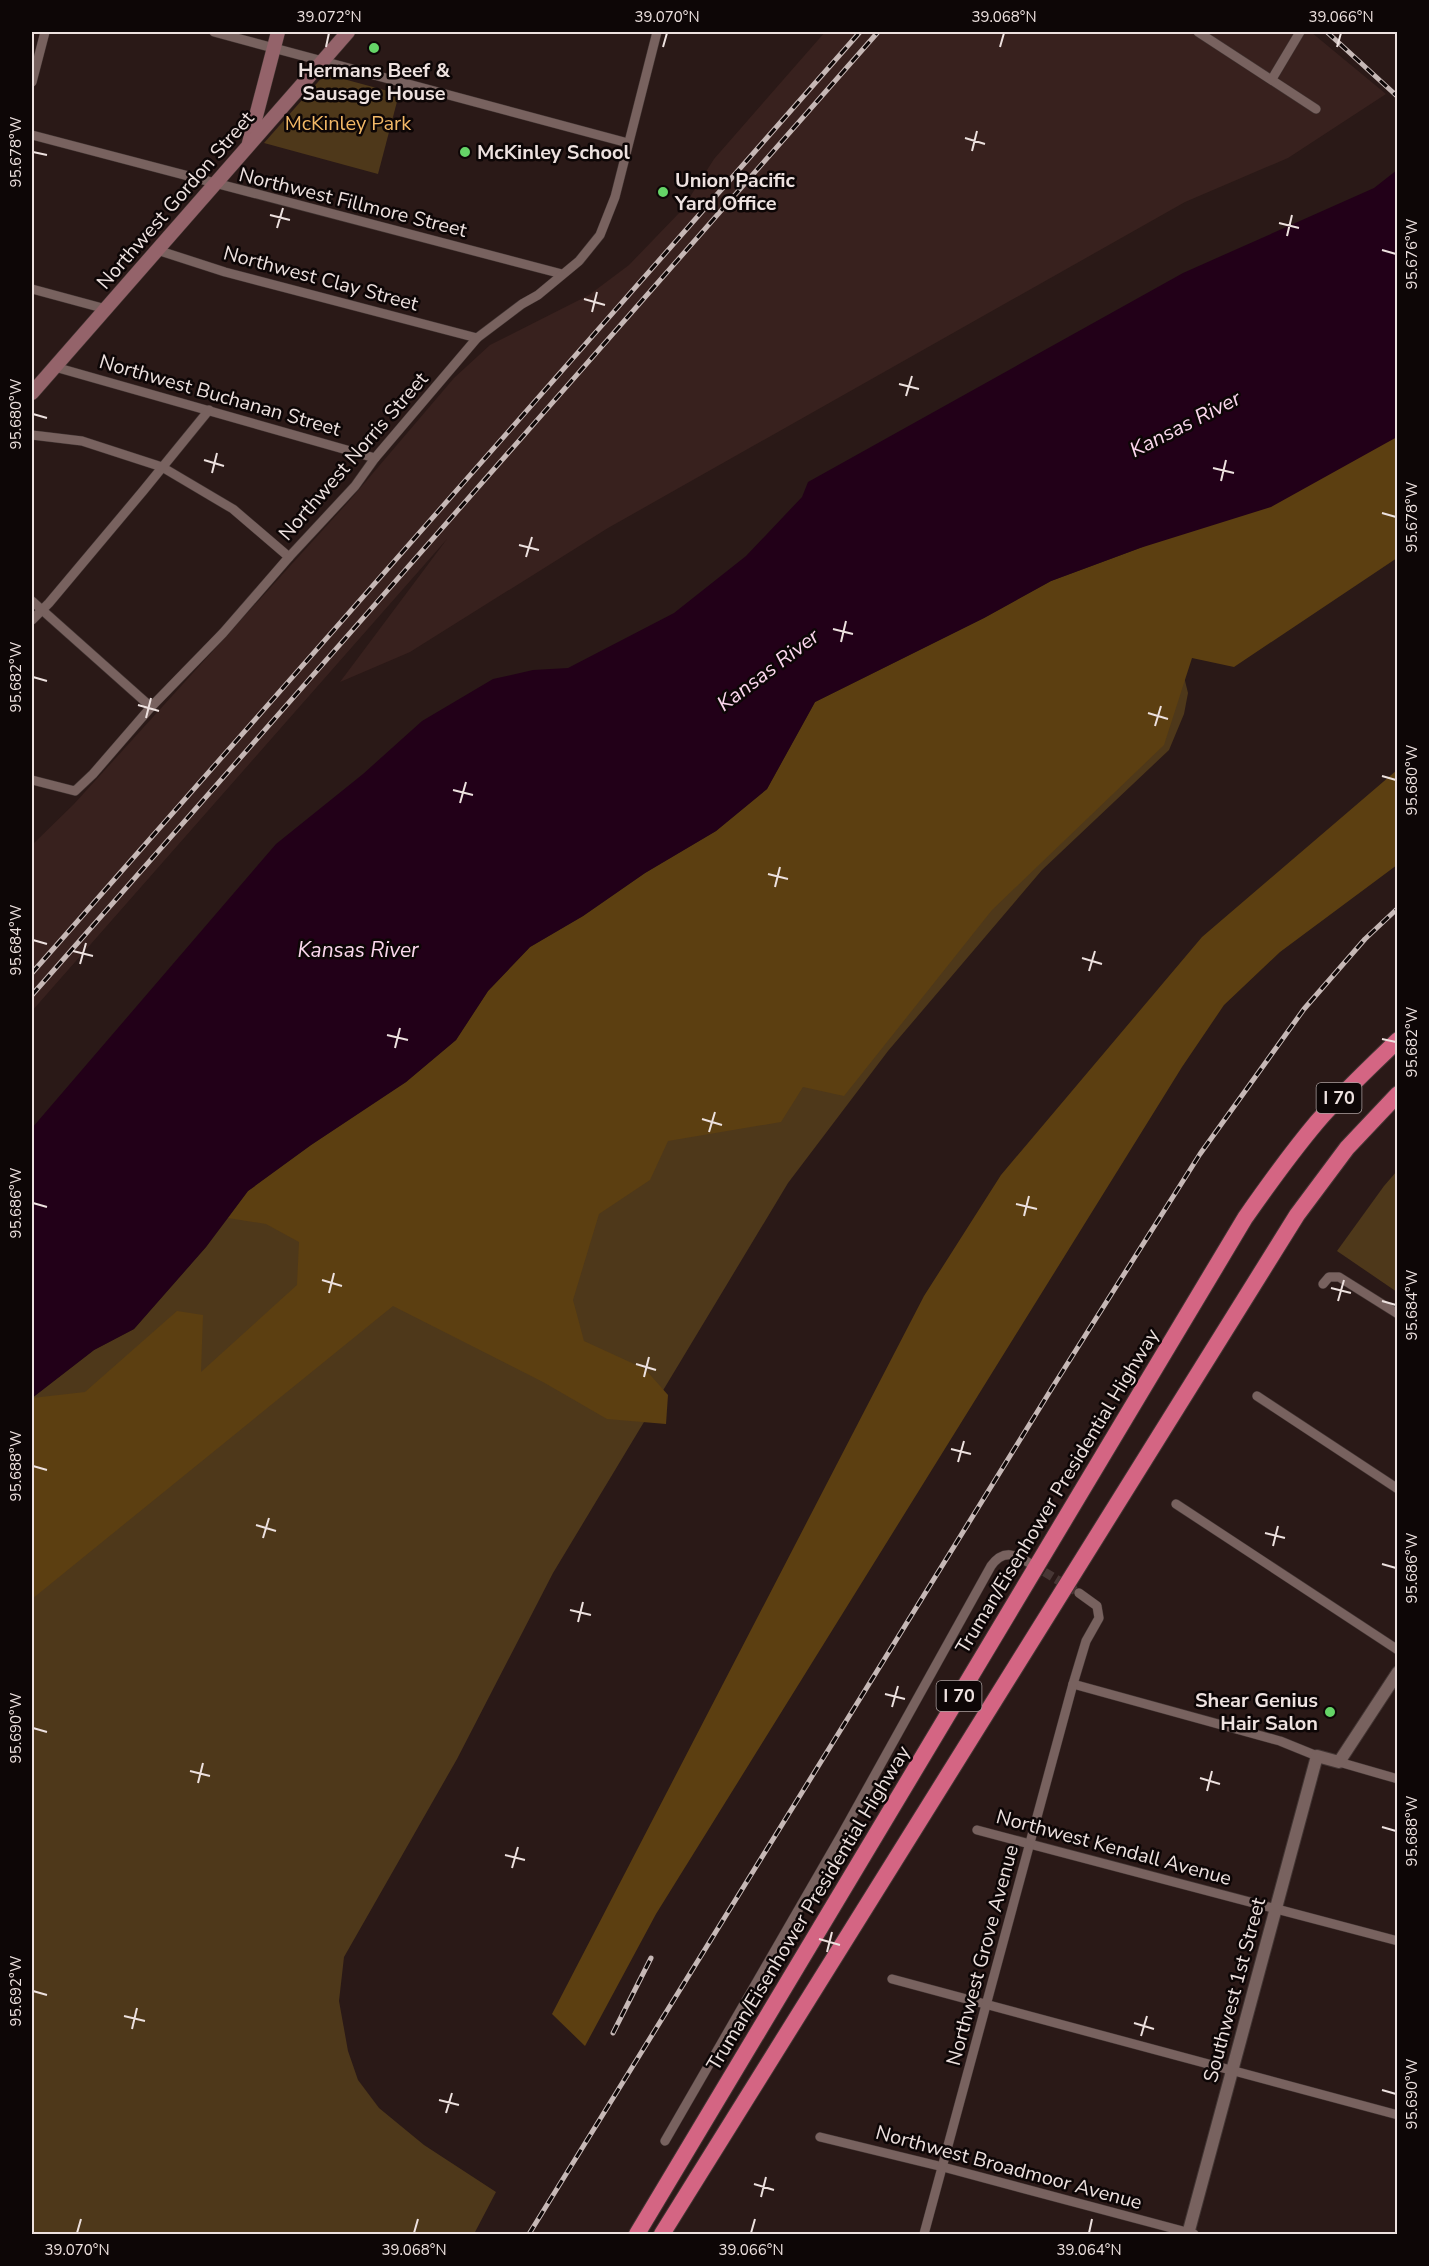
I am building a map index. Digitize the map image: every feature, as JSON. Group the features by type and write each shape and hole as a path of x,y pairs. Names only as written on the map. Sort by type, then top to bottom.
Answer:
{"highway":[{"name":"Truman/Eisenhower Presidential Highway","path":"637,2235 1245,1218 1285,1161 1317,1122 1398,1040"},
{"name":"I 70","path":"662,2235 1298,1215 1347,1148 1398,1094"}],"main road":[{"path":"249,144 278,32"},
{"name":"Northwest Gordon Street","path":"32,393 348,32"}],"street":[{"path":"32,82 45,32"},
{"path":"214,32 628,143"},
{"name":"Northwest Norris Street","path":"32,780 75,791 80,787 355,486 375,458 477,338 515,308 538,295 579,261 600,235 615,196 657,32"},
{"path":"1198,32 1316,109"},
{"path":"1272,79 1300,32"},
{"name":"Northwest Fillmore Street","path":"32,135 215,185 562,274"},
{"name":"Northwest Clay Street","path":"157,250 225,272 477,338"},
{"path":"32,289 106,309"},
{"name":"Northwest Buchanan Street","path":"55,367 375,458"},
{"path":"32,620 49,603 209,410"},
{"path":"32,435 82,441 162,467 233,509 289,557"},
{"path":"32,601 151,707"},
{"path":"1323,1284 1329,1277 1340,1277 1398,1314"},
{"path":"1257,1396 1398,1490"},
{"path":"1176,1504 1398,1650"},
{"path":"665,2141 842,1834 992,1566 996,1560 1009,1554 1016,1554 1031,1564"},
{"name":"Northwest Grove Avenue","path":"924,2235 1083,1648 1099,1618 1097,1606 1079,1593"},
{"path":"1339,1762 1398,1672"},
{"path":"1073,1684 1280,1741 1317,1756 1398,1779"},
{"name":"Southwest 1st Street","path":"1190,2234 1317,1756"},
{"name":"Northwest Kendall Avenue","path":"977,1830 1398,1941"},
{"path":"892,1979 1398,2115"},
{"name":"Northwest Broadmoor Avenue","path":"820,2137 943,2167 1190,2234"}],"shaded area":[{"path":"825,32 1311,32 1386,94 1288,158 1185,202 608,528 410,652 340,682 447,539 32,1011 32,845 74,804 350,500 454,378 490,345 589,295 629,265 681,211 714,159"},
{"path":"1397,437 1397,558 1234,667 1192,658 1164,745 992,910 844,1096 803,1087 781,1122 668,1141 650,1180 599,1214 573,1300 584,1341 645,1369 668,1395 666,1424 607,1419 543,1382 393,1306 32,1599 32,1398 85,1392 177,1311 203,1315 201,1372 297,1285 299,1242 266,1224 228,1218 248,1191 311,1145 406,1082 456,1040 488,991 530,947 583,916 645,873 716,831 767,789 815,702 984,618 1051,581 1140,548"},
{"path":"1397,770 1397,865 1280,952 1224,1005 1182,1067 656,1914 585,2046 552,2014 924,1296 1001,1175 1202,937"}],"green space":[{"name":"McKinley Park","path":"325,74 399,94 378,174 264,143"},
{"path":"1179,656 1188,693 1184,714 1169,750 1042,870 888,1051 788,1183 553,1573 457,1759 344,1957 339,2001 348,2051 358,2080 379,2108 424,2145 496,2192 474,2234 32,2234 32,1398 94,1350 134,1329 206,1247 248,1191"},
{"path":"1397,1171 1397,1292 1337,1251"}],"water":[{"name":"Kansas River","path":"1397,170 1397,437 1271,507 1140,548 1051,581 984,618 815,702 767,789 716,831 645,873 583,916 530,947 488,991 456,1040 406,1082 311,1145 248,1191 206,1247 134,1329 94,1350 32,1398 32,1128 276,844 363,774 422,721 493,679 533,670 568,668 674,613 746,556 802,497 808,482 1183,273 1374,188"}],"tunnel":[{"path":"1033,1565 1079,1593"}],"railway":[{"path":"32,973 860,32"},
{"path":"32,995 878,32"},
{"path":"1327,32 1398,97"},
{"path":"529,2234 1052,1388 1200,1154 1304,1009 1365,939 1398,908"},
{"path":"613,2033 651,1958"}],"place":[{"name":"Hermans Beef & Sausage House","path":"374,48"},
{"name":"McKinley School","path":"465,152"},
{"name":"Union Pacific Yard Office","path":"663,192"},
{"name":"Shear Genius Hair Salon","path":"1330,1712"}]}
